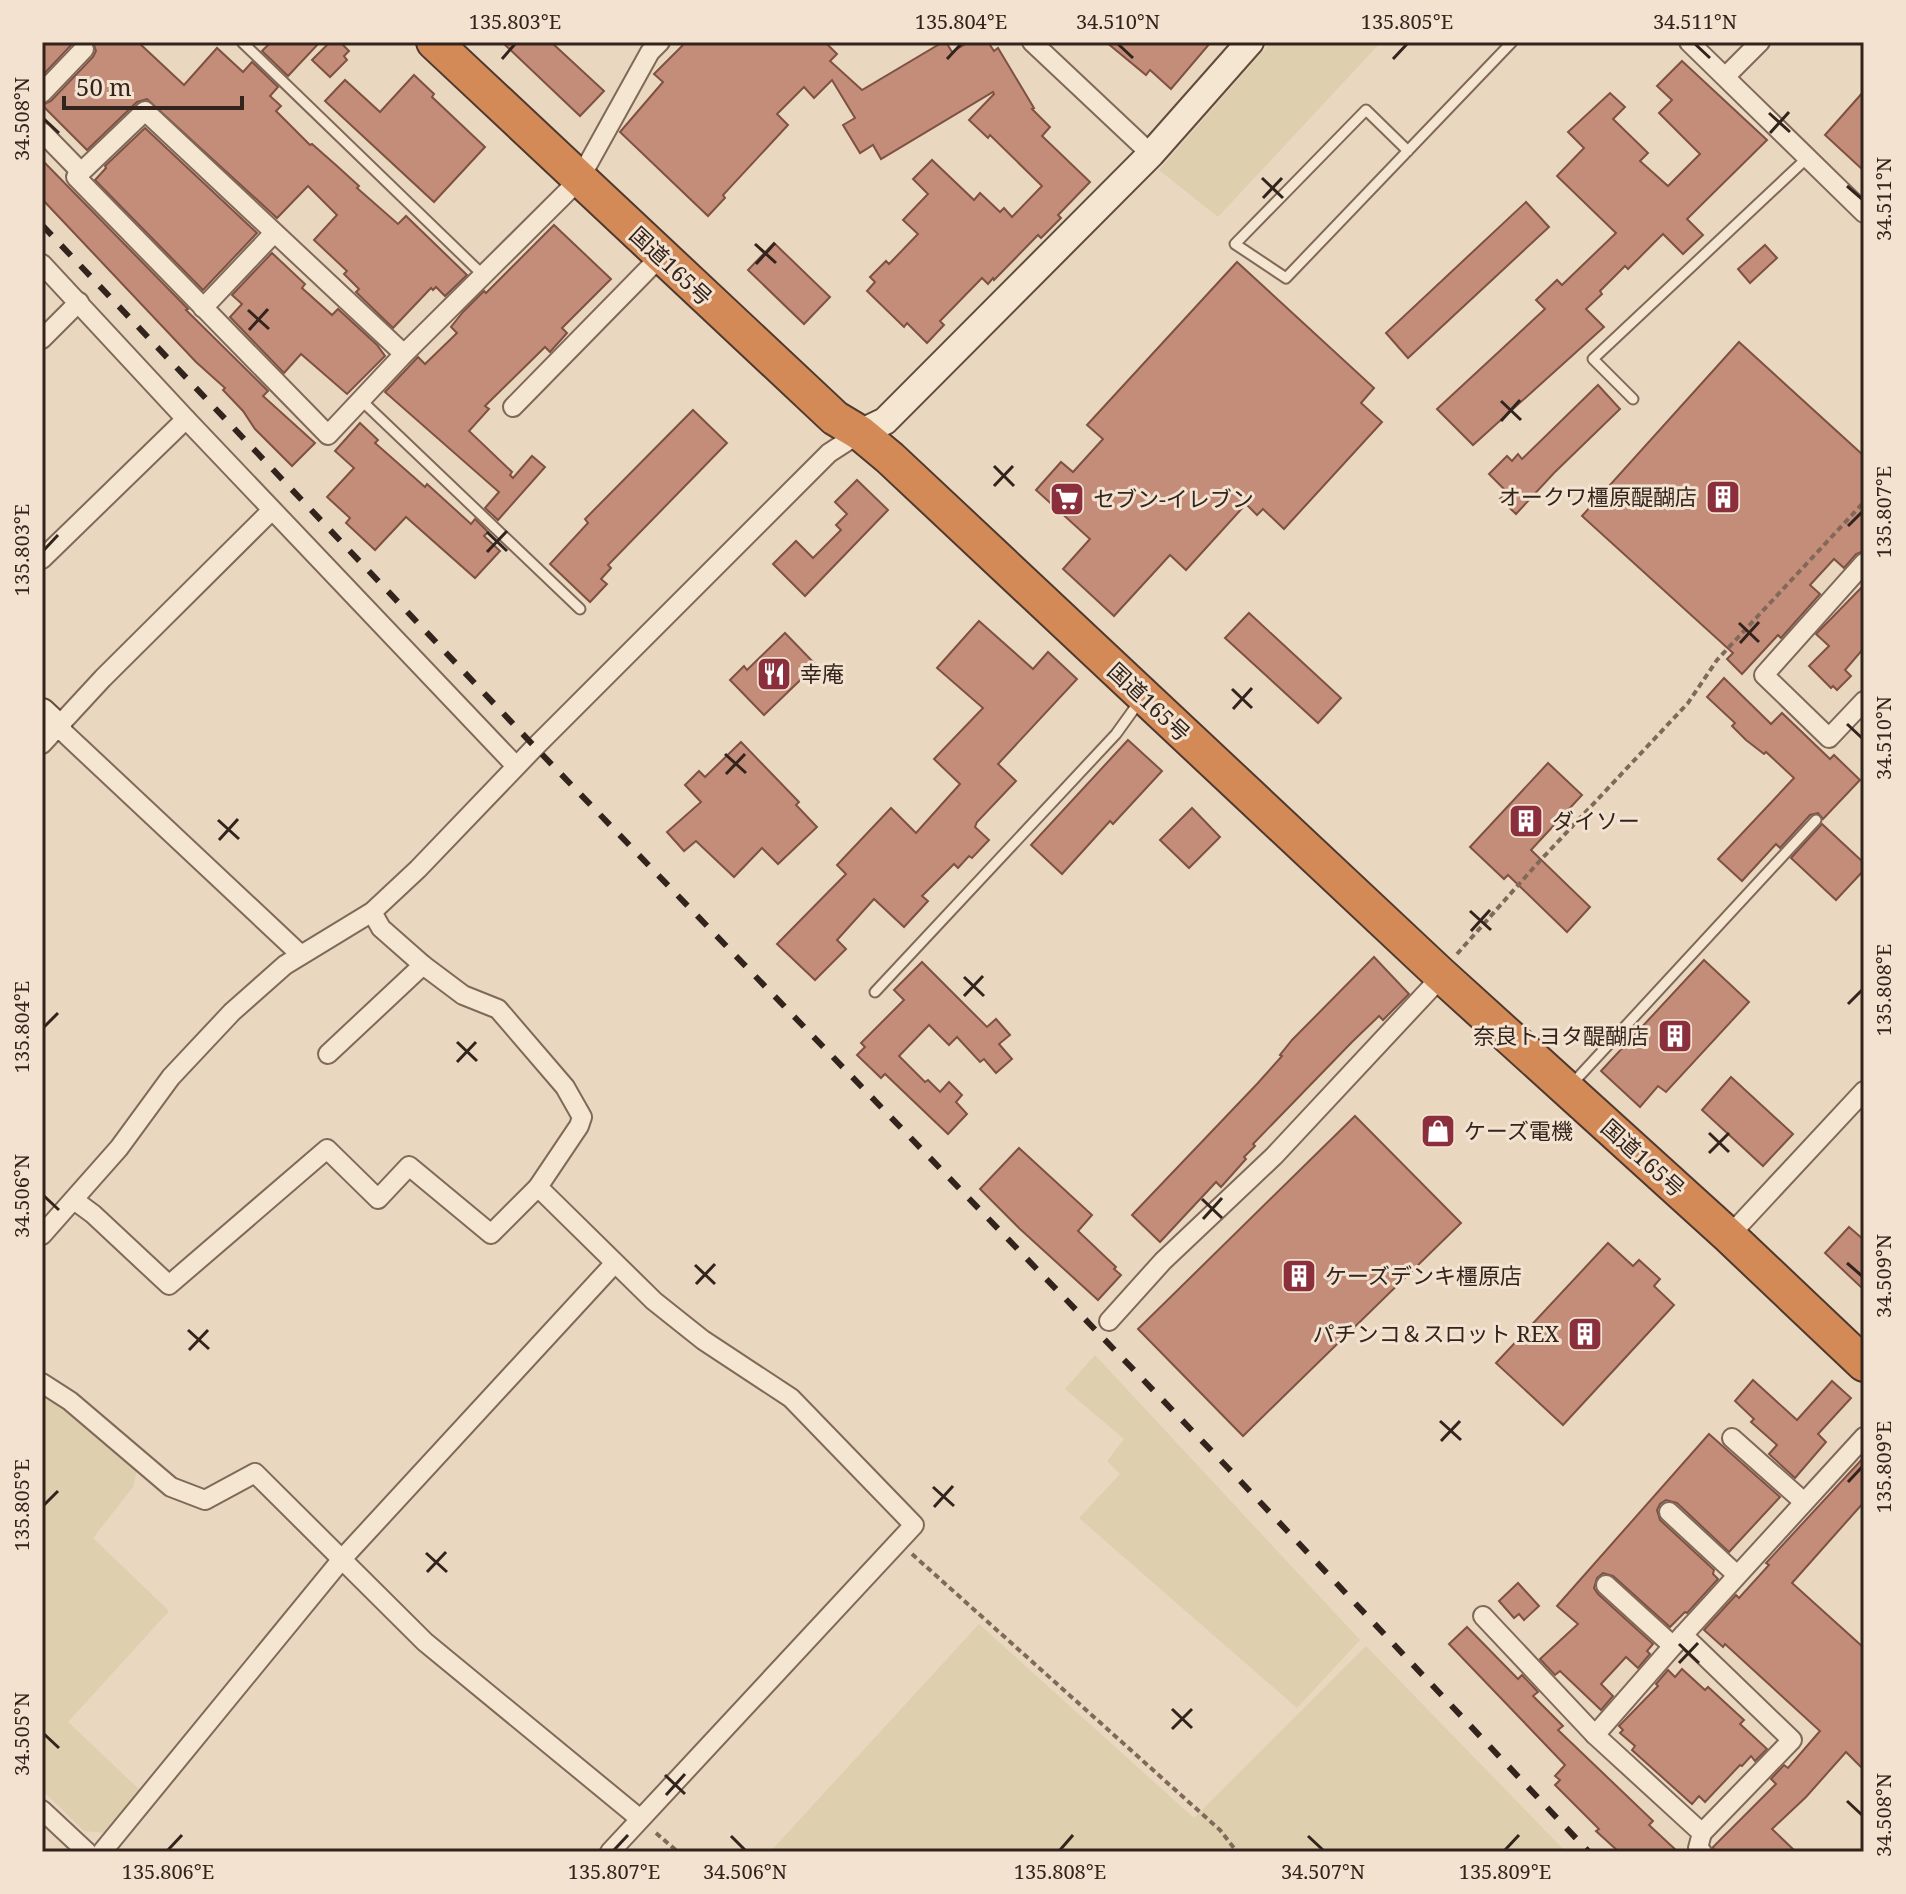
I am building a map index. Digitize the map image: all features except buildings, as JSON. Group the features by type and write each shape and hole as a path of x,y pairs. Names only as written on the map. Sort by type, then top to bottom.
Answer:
{"highway":[{"name":"国道165号","path":"434,42 835,418 860,433 890,458 1440,974 1729,1236 1864,1364"}],"street":[{"path":"1032,42 1151,154"},
{"path":"42,1235 119,1148 171,1077 232,1012 285,965 372,912 418,869 516,766 829,453 885,421 1151,154 1250,42"},
{"path":"1689,42 1864,213"},
{"path":"1726,76 1760,42"},
{"path":"404,354 145,111 76,177 328,435 404,354 579,180 650,45"},
{"path":"42,93 84,49"},
{"path":"42,132 81,172"},
{"path":"203,308 274,233"},
{"path":"513,407 661,256"},
{"path":"42,264 516,766"},
{"path":"42,339 79,302"},
{"path":"42,559 186,419"},
{"path":"272,510 47,727 301,955"},
{"path":"1864,563 1764,675 1829,738 1864,701"},
{"path":"74,1200 169,1285 327,1149 378,1199 409,1166 491,1234 538,1187 582,1117 565,1087 498,1009 463,995 423,965 381,928 372,912"},
{"path":"328,1054 423,965"},
{"path":"1109,1321 1163,1261 1274,1156 1430,989 1440,974"},
{"path":"1729,1236 1864,1091"},
{"path":"538,1187 654,1301 703,1340 791,1398 914,1525 610,1852"},
{"path":"108,1850 342,1559 614,1264"},
{"path":"42,1383 70,1401 171,1487 205,1500 255,1473 425,1642 639,1818"},
{"path":"1595,1735 1864,1437"},
{"path":"1732,1438 1804,1502"},
{"path":"1669,1512 1737,1575"},
{"path":"1483,1616 1702,1843 1792,1740 1678,1640 1606,1585"},
{"path":"42,1810 87,1852"}],"lane":[{"path":"242,42 485,276"},
{"path":"1408,151 1366,110 1235,244 1286,278 1408,151 1512,42"},
{"path":"1633,399 1593,359 1806,159"},
{"path":"362,401 580,609"},
{"path":"875,992 1116,734 1143,696"},
{"path":"1567,1089 1816,820"}],"path":[{"path":"1440,974 1536,865 1688,703 1717,660 1864,502"},
{"path":"897,1540 1220,1830 1237,1852"},
{"path":"639,1818 678,1852"}],"shaded area":[{"path":"1271,42 1381,42 1218,217 1159,170"},
{"path":"1095,1355 1360,1640 1297,1708 1079,1518 1120,1474 1107,1461 1124,1439 1065,1389"},
{"path":"47,1394 138,1466 133,1487 93,1538 169,1611 68,1722 144,1794 106,1833 84,1831 42,1790 42,1400"},
{"path":"979,1624 1194,1818 1366,1646 1566,1852 770,1852"}],"railway":[{"path":"42,225 535,747 1229,1469 1589,1852"}],"place":[{"name":"オークワ橿原醍醐店","path":"1723,497"},
{"name":"セブン-イレブン","path":"1067,499"},
{"name":"幸庵","path":"774,674"},
{"name":"ダイソー","path":"1526,821"},
{"name":"奈良トヨタ醍醐店","path":"1675,1036"},
{"name":"ケーズ電機","path":"1438,1131"},
{"name":"ケーズデンキ橿原店","path":"1299,1276"},
{"name":"パチンコ＆スロット REX","path":"1585,1334"}]}
